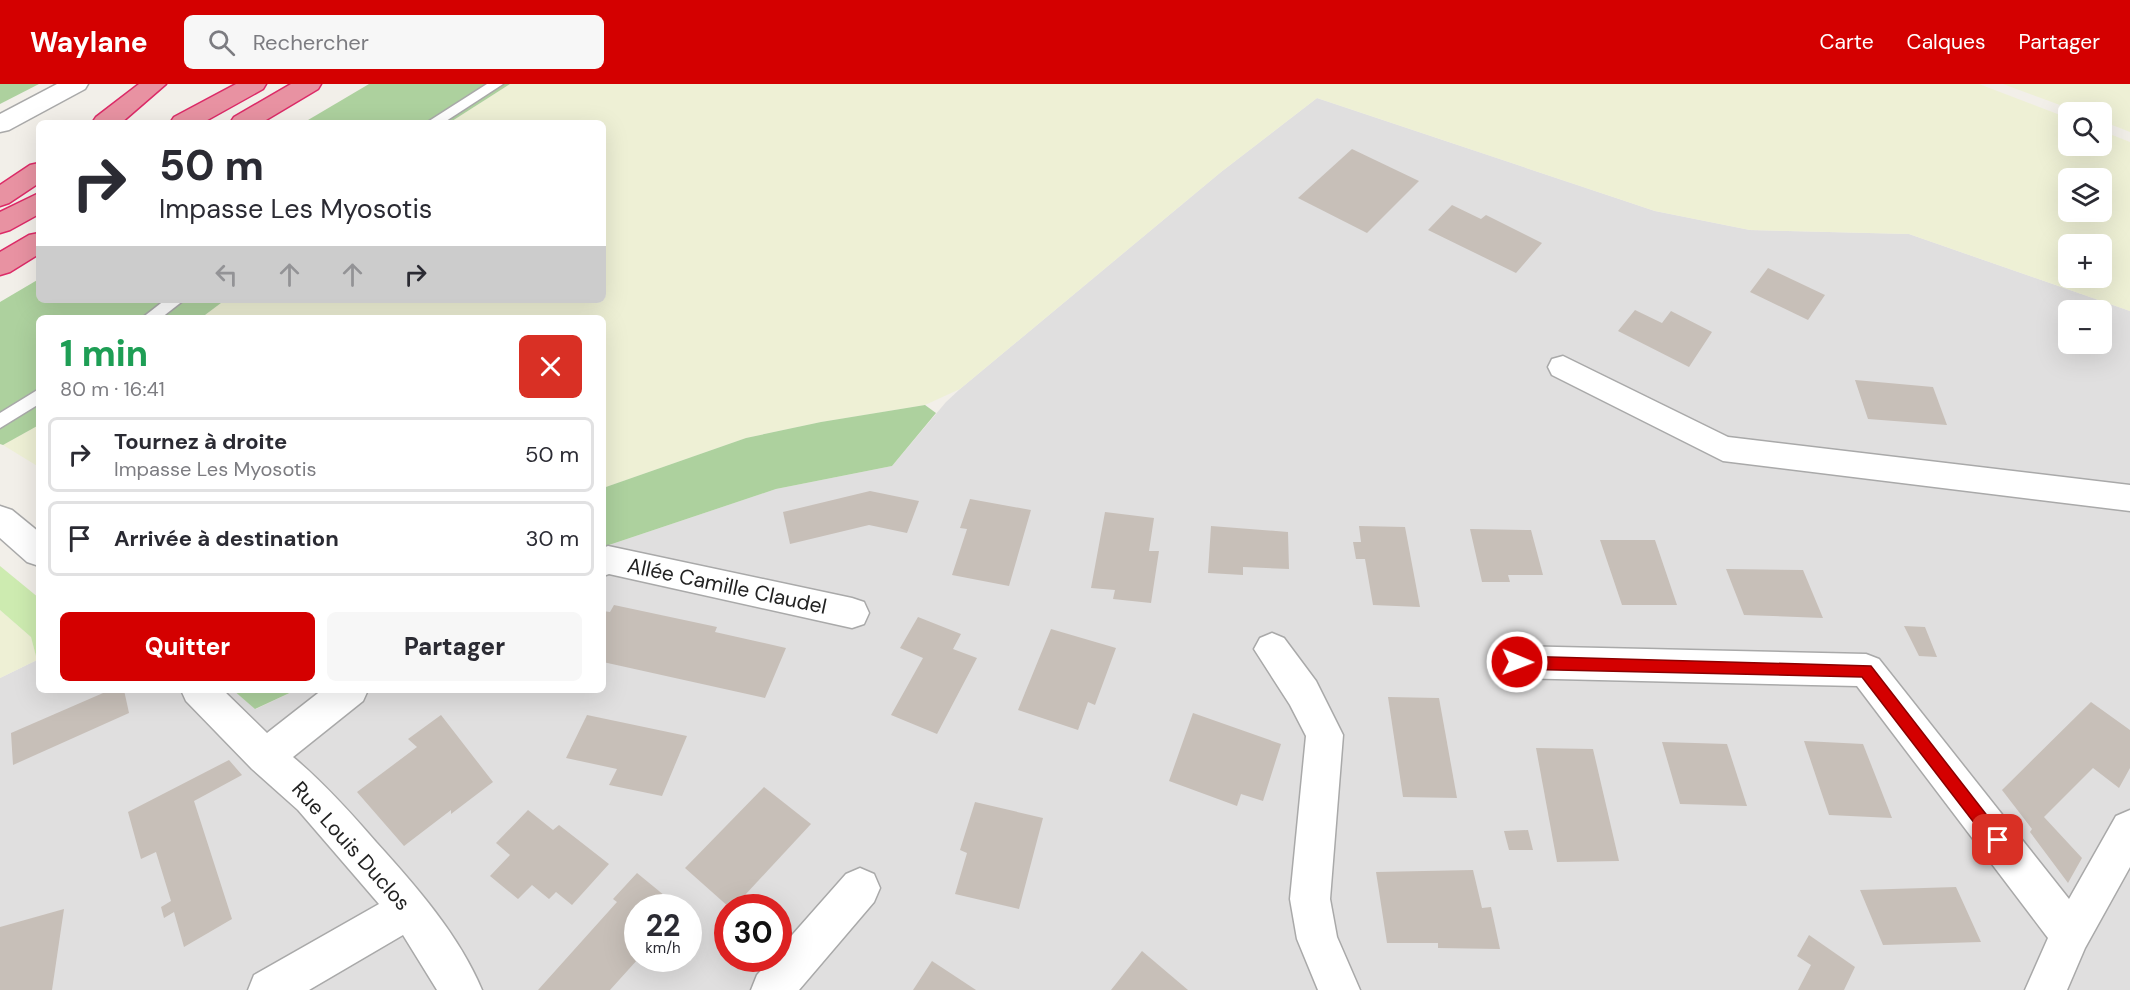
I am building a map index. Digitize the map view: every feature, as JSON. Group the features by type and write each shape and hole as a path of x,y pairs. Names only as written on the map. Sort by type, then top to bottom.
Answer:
{"highway":[{"path":"109,120 154,84"},
{"path":"188,120 254,84"},
{"path":"248,120 309,84"},
{"path":"0,197 36,173"},
{"path":"0,224 36,204"},
{"path":"0,265 36,244"}],"street":[{"path":"0,124 76,84"},
{"path":"1563,367 1723,448 2130,498"},
{"path":"0,519 36,549"},
{"name":"Allée Camille Claudel","path":"606,561 852,613"},
{"path":"1272,649 1303,693 1325,735 1310,900 1317,939 1339,990"},
{"path":"1517,662 1866,670 2071,934"},
{"name":"Rue Louis Duclos","path":"202,693 265,757 311,797 410,909 461,990"},
{"path":"265,757 346,693"},
{"path":"2046,990 2071,934 2130,829"},
{"path":"772,990 860,888"},
{"path":"269,990 410,909"}],"lane":[{"path":"438,120 496,84"},
{"path":"154,315 172,303"},
{"path":"0,422 36,397"}],"shaded area":[{"path":"1317,98 1655,211 1750,230 1909,234 2058,286 2058,288 2098,300 2058,300 2058,354 2112,354 2112,305 2130,311 2130,990 0,990 0,678 36,660 36,693 237,693 256,709 290,693 606,693 606,546 776,489 892,466 946,402 1221,172"}],"green space":[{"path":"0,84 39,84 0,104"},
{"path":"369,84 510,84 454,120 308,120"},
{"path":"510,84 1979,84 2058,114 2058,156 2112,156 2112,135 2130,142 2130,311 2112,305 2112,300 2098,300 2064,288 2112,288 2112,234 2058,234 2058,286 1909,234 1750,230 1655,211 1317,98 1221,172 960,389 925,405 821,422 746,438 606,487 606,315 205,315 221,303 606,303 606,120 454,120"},
{"path":"2003,84 2130,84 2130,132 2112,125 2112,102 2058,102 2058,104"},
{"path":"36,281 36,303 221,303 205,315 36,315 36,427 3,445 0,444 0,302"},
{"path":"925,405 936,413 892,466 776,489 606,546 606,487 746,438 821,422"},
{"path":"36,427 36,465 3,445"},
{"path":"0,566 36,596 36,656 31,637 0,610"},
{"path":"0,610 31,637 36,660 0,678"},
{"path":"236,693 290,693 255,709"}],"building":[{"path":"1352,149 1419,181 1367,233 1298,198"},
{"path":"1452,205 1481,219 1486,215 1542,243 1516,273 1428,230"},
{"path":"1768,268 1825,295 1808,320 1750,292"},
{"path":"1635,310 1662,323 1671,311 1712,332 1689,367 1618,331"},
{"path":"1855,380 1933,387 1947,425 1868,419"},
{"path":"870,491 919,501 907,533 869,525 790,544 783,512"},
{"path":"970,499 1031,510 1009,586 952,575 967,529 960,528"},
{"path":"1105,512 1154,518 1149,551 1159,551 1151,603 1113,599 1115,590 1091,588"},
{"path":"1211,526 1288,532 1289,569 1243,567 1243,575 1208,573"},
{"path":"1359,526 1405,527 1420,607 1373,605 1365,559 1356,559 1353,542 1361,542"},
{"path":"1470,529 1531,530 1543,575 1508,575 1510,582 1482,582"},
{"path":"1600,540 1655,540 1677,605 1622,605"},
{"path":"1726,569 1803,570 1823,618 1744,615"},
{"path":"614,605 717,627 715,632 786,648 765,698 606,663 606,611 610,612"},
{"path":"918,617 961,634 953,649 977,658 937,734 891,715 923,658 900,648"},
{"path":"1904,626 1925,627 1937,657 1919,656"},
{"path":"1051,629 1116,648 1095,705 1088,702 1078,730 1018,710"},
{"path":"103,693 125,693 129,713 13,765 11,733"},
{"path":"1388,697 1439,698 1457,798 1403,797"},
{"path":"2091,702 2130,730 2130,768 2119,788 2093,768 2044,817 2082,858 2068,883 2030,832 2032,829 2002,790"},
{"path":"1193,713 1281,744 1263,801 1241,794 1237,806 1169,781"},
{"path":"441,715 493,782 404,846 357,792 417,747 408,739"},
{"path":"587,715 687,736 662,796 609,785 617,769 566,758"},
{"path":"1804,741 1863,744 1892,818 1829,815"},
{"path":"1662,742 1727,744 1747,806 1680,804"},
{"path":"1536,748 1593,749 1619,861 1557,862"},
{"path":"229,760 242,775 194,801 232,919 184,947 174,912 164,918 161,907 171,901 156,852 141,859 128,812"},
{"path":"764,787 811,824 746,894 714,894 685,868"},
{"path":"975,802 1043,818 1019,909 955,894 967,853 960,850"},
{"path":"528,810 553,830 559,825 609,864 572,905 556,892 549,899 532,885 518,899 490,876 510,855 496,843"},
{"path":"1528,830 1533,850 1509,850 1504,831"},
{"path":"1473,870 1482,908 1491,907 1500,949 1438,948 1438,943 1387,943 1376,872"},
{"path":"637,873 663,894 624,894 624,972 626,972 610,990 538,990 617,902 613,899"},
{"path":"1956,887 1981,942 1883,945 1860,890"},
{"path":"64,909 52,990 0,990 0,927"},
{"path":"1809,935 1855,967 1844,990 1798,990 1811,965 1797,956"},
{"path":"1142,951 1188,990 1111,990"},
{"path":"932,961 976,990 913,990"}],"route":[{"path":"1517,662 1866,670 1998,840"}]}
